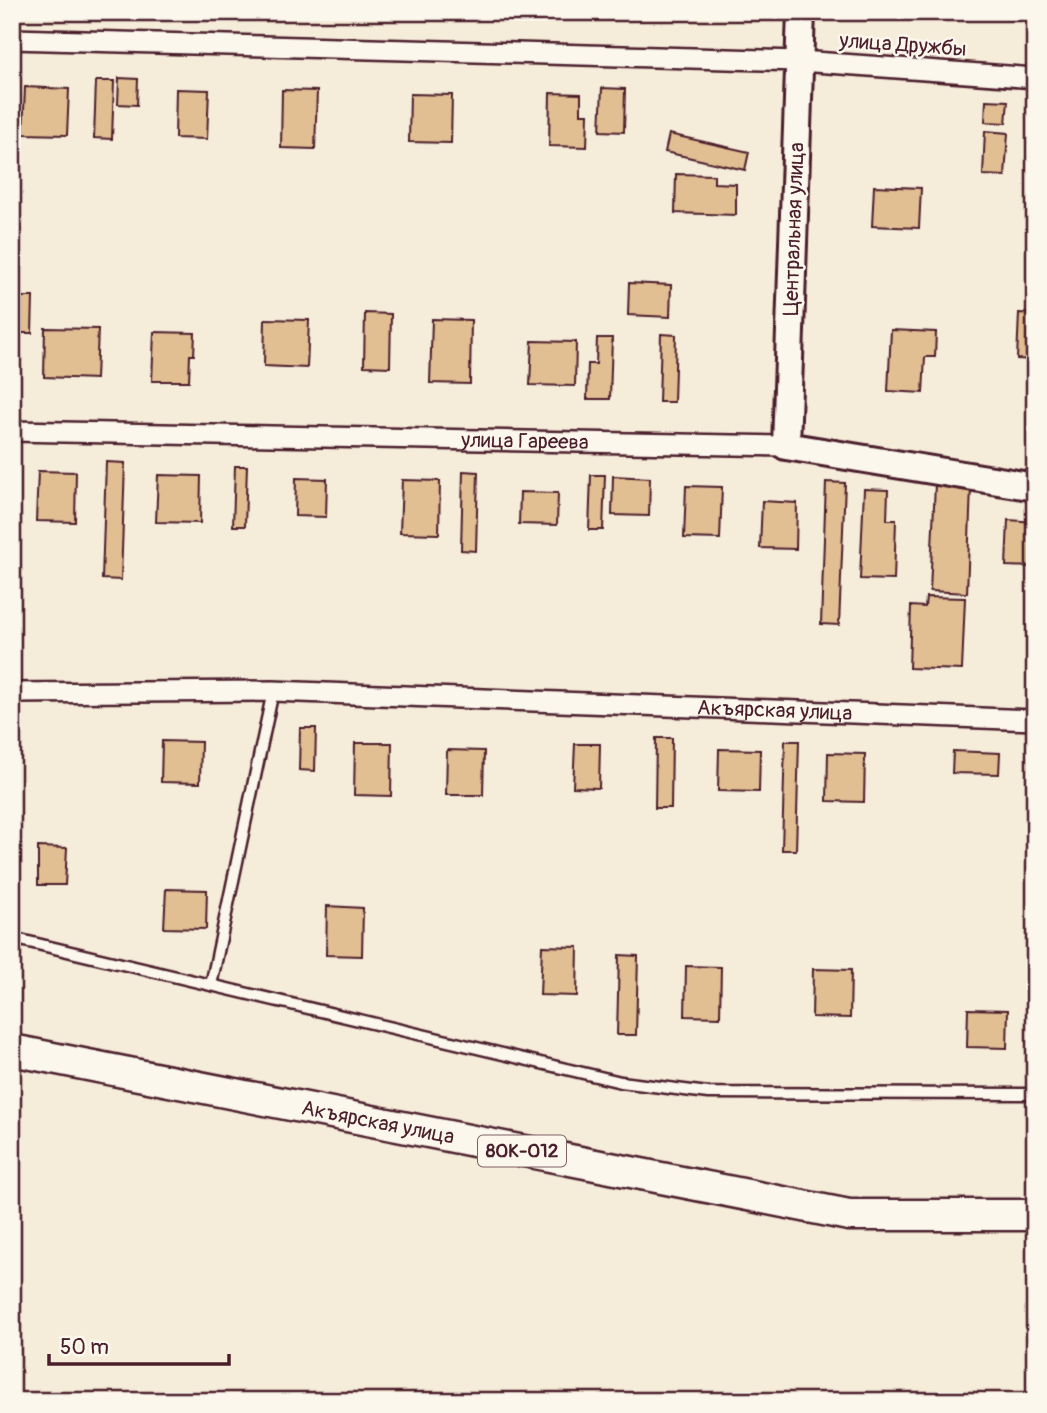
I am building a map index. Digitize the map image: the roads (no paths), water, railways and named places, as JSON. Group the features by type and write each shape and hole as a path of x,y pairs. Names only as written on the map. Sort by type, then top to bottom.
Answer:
{"main road":[{"name":"Акъярская улица","path":"12,1050 849,1215 1035,1215"}],"street":[{"name":"Центральная улица","path":"786,446 801,12"},
{"name":"улица Дружбы","path":"12,40 800,61 1035,78"},
{"name":"улица Гареева","path":"12,431 786,446 1035,487"},
{"name":"Акъярская улица","path":"12,693 273,691 1035,720"}],"lane":[{"path":"211,985 273,691"},
{"path":"12,938 621,1082 708,1093 1035,1094"}]}
